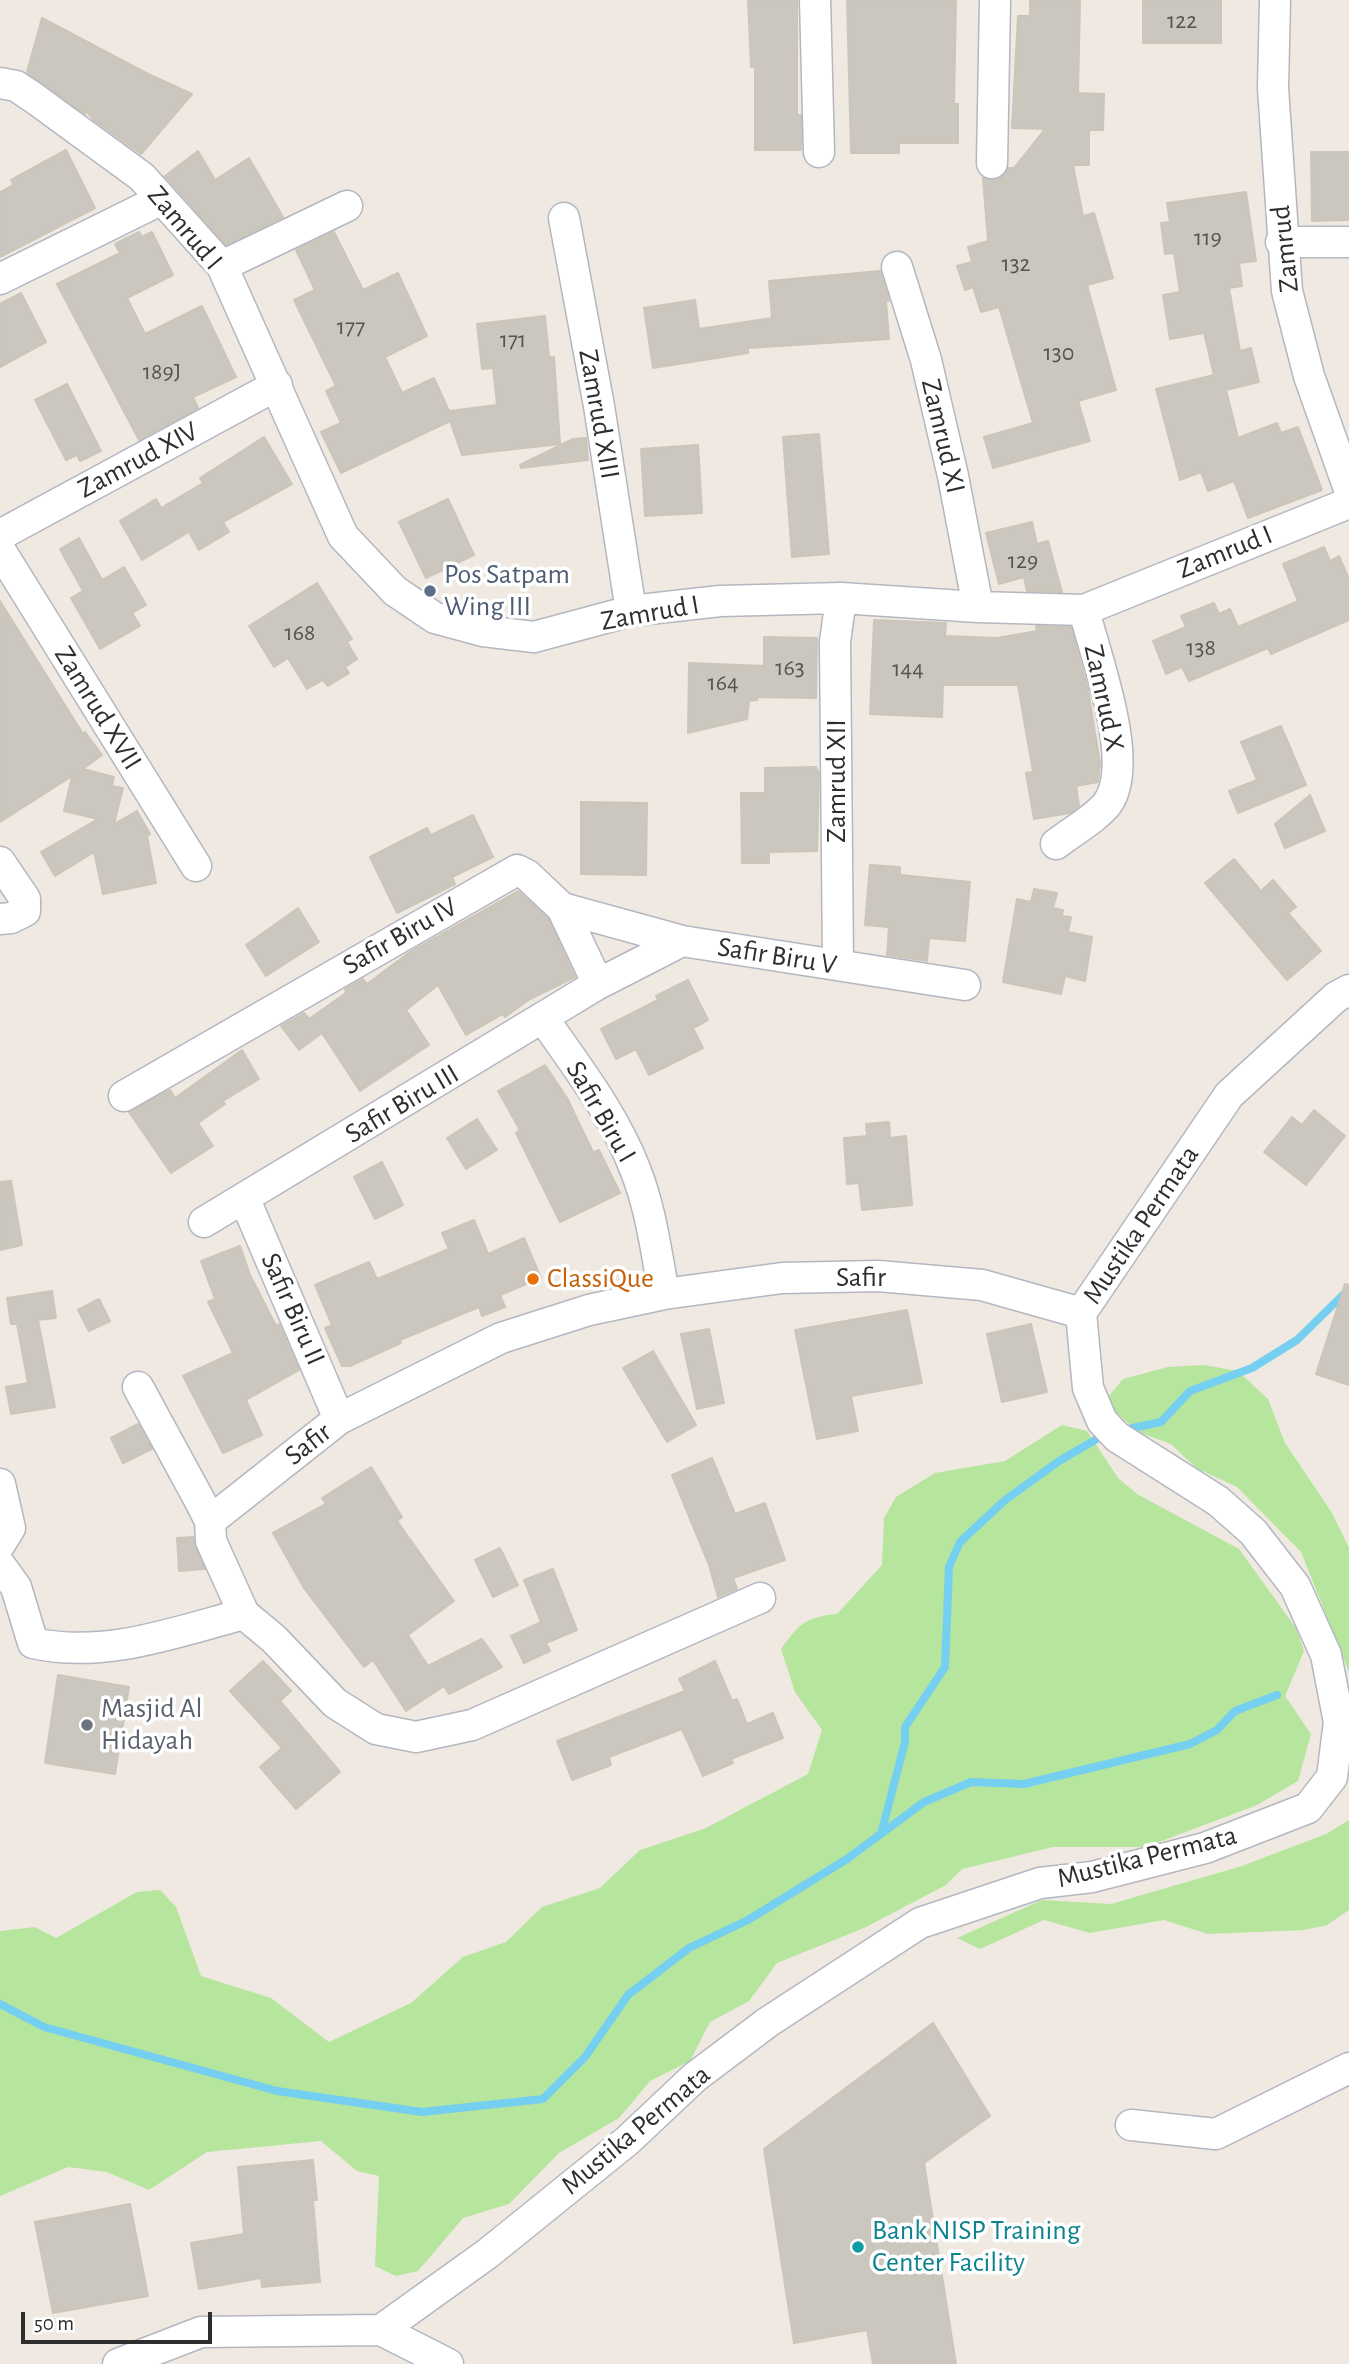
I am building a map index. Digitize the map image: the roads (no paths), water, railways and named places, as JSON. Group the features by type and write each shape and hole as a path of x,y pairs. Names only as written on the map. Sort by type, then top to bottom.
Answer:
{"street":[{"path":"815,0 818,152"},
{"path":"992,163 995,0"},
{"name":"Zamrud","path":"1275,0 1273,88 1281,242 1287,291 1309,376 1349,489"},
{"name":"Zamrud I","path":"0,83 16,86 142,177 222,267 343,536 395,591 435,618 483,631 534,637 631,611 720,601 841,598 978,607 1084,610 1349,503"},
{"path":"0,279 160,200"},
{"path":"222,267 347,206"},
{"name":"Zamrud XIII","path":"564,218 599,406 631,611"},
{"path":"1281,242 1349,242"},
{"name":"Zamrud XI","path":"897,267 926,360 953,476 978,607"},
{"name":"Zamrud XIV","path":"0,535 277,385"},
{"name":"Zamrud XVII","path":"0,550 196,866"},
{"name":"Zamrud XII","path":"838,965 835,642 841,598"},
{"name":"Zamrud X","path":"1056,844 1107,804 1119,771 1116,737 1084,610"},
{"path":"0,862 25,899 25,911 11,918 0,919"},
{"name":"Safir Biru IV","path":"124,1096 513,871 527,875 562,908 682,941"},
{"path":"562,908 598,984"},
{"name":"Safir Biru V","path":"598,984 682,941 965,985"},
{"name":"Safir Biru III","path":"204,1222 598,984"},
{"name":"Mustika Permata","path":"381,2330 487,2254 627,2141 695,2077 758,2030 920,1923 1040,1884 1092,1877 1205,1848 1308,1808 1332,1777 1339,1722 1326,1655 1295,1586 1253,1532 1218,1501 1117,1437 1102,1421 1088,1388 1081,1313 1229,1095 1336,997 1349,990"},
{"name":"Safir Biru I","path":"543,1018 615,1126 635,1169 650,1214 664,1294"},
{"name":"Safir Biru II","path":"244,1200 339,1419"},
{"name":"Safir","path":"210,1521 339,1419 501,1338 589,1310 664,1294 782,1278 878,1276 982,1285 1081,1313"},
{"path":"138,1387 210,1521 211,1541 244,1614 274,1639 335,1703 376,1729 416,1737 472,1725 760,1598"},
{"path":"0,1484 10,1528 0,1544"},
{"path":"0,1564 16,1587 33,1643 59,1649 99,1649 244,1614"},
{"path":"1131,2125 1216,2134 1349,2068"},
{"path":"118,2364 201,2332 381,2330 448,2364"}],"waterway":[{"path":"1123,1430 1161,1422 1190,1391 1252,1368 1297,1340 1349,1289"},
{"path":"881,1834 905,1742 905,1727 945,1667 949,1567 960,1542 1004,1501 1059,1461 1107,1433"},
{"path":"0,2004 44,2027 277,2091 422,2112 543,2099 585,2057 628,1995 689,1948 748,1920 847,1859 924,1802 971,1782 1024,1784 1190,1744 1217,1730 1235,1711 1277,1695"}],"place":[{"name":"Pos Satpam Wing III","path":"430,591"},
{"name":"ClassiQue","path":"533,1279"},
{"name":"Masjid Al Hidayah","path":"87,1725"},
{"name":"Bank NISP Training Center Facility","path":"858,2247"}]}
